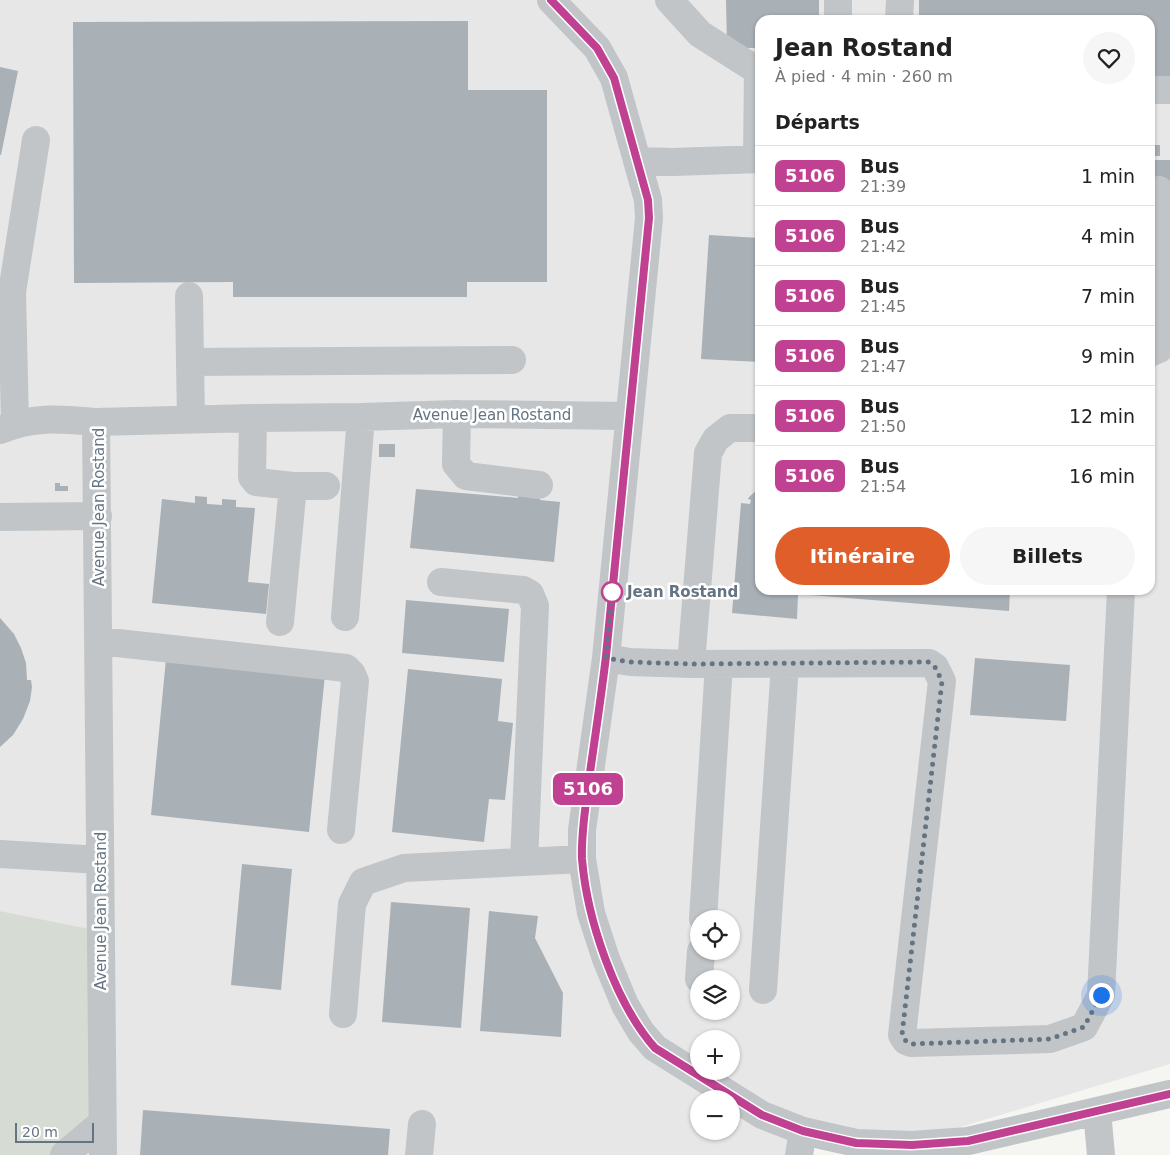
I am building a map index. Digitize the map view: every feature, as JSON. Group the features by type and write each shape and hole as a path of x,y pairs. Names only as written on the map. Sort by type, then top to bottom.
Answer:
{"street":[{"path":"551,0 597,48 614,78 648,200 649,218 628,416 606,658 582,830 582,859 592,913 606,960 625,1005 641,1032 655,1048 762,1115 801,1143 912,1145 968,1141 1170,1094"},
{"path":"669,0 700,34 755,68"},
{"path":"838,0 838,15"},
{"path":"899,15 900,0"},
{"path":"1155,90 1170,90"},
{"path":"36,140 12,292 8,427 54,418 96,422"},
{"path":"638,161 673,162 755,159"},
{"path":"1155,351 1166,342 1156,249 1159,190"},
{"path":"189,296 191,419"},
{"path":"190,362 512,360"},
{"path":"457,414 456,464 466,476 539,485"},
{"name":"Avenue Jean Rostand","path":"103,1155 96,422 457,414 628,416"},
{"path":"345,617 361,417"},
{"path":"253,418 252,478 256,482 293,486 326,486"},
{"path":"690,664 708,453 716,439 730,428 755,428"},
{"path":"280,622 293,486"},
{"path":"0,517 98,516"},
{"path":"442,582 523,590 530,594 535,606 524,862"},
{"path":"606,658 630,662 690,664 929,662 935,667 942,681 902,1035 911,1044 1050,1039 1084,1027 1101,995 1121,595"},
{"path":"99,642 346,668 352,674 355,681 341,830"},
{"path":"704,910 718,664"},
{"path":"763,990 785,664"},
{"path":"0,854 100,860"},
{"path":"344,1014 352,904 363,882 404,868 582,859"},
{"path":"1097,1111 1102,1155"},
{"path":"64,1155 102,1123"},
{"path":"419,1155 422,1124"}],"shaded area":[{"path":"0,0 1170,0 1170,1064 877,1152 803,1145 800,1155 58,1155 100,931 0,911"},
{"path":"0,911 100,931 100,1122 58,1155 0,1155"}],"building":[{"path":"726,0 819,0 819,15 755,15 755,48 727,48"},
{"path":"919,0 1170,0 1170,78 1155,78 1155,15 919,15"},
{"path":"468,21 468,90 547,90 547,282 467,282 467,297 233,297 233,282 74,283 73,22"},
{"path":"0,67 18,71 1,155 0,155"},
{"path":"1155,145 1160,145 1160,156 1155,156"},
{"path":"1155,160 1170,160 1170,184 1155,184"},
{"path":"709,235 755,238 755,362 701,359"},
{"path":"379,444 395,444 395,457 379,457"},
{"path":"55,483 60,483 60,486 68,486 68,491 55,491"},
{"path":"416,489 518,498 518,493 540,495 540,500 560,502 554,562 410,548"},
{"path":"755,492 755,595 798,595 797,619 732,613 741,503 750,504 751,500 748,499"},
{"path":"195,496 207,497 207,504 222,505 222,499 236,500 236,507 255,508 248,582 269,584 266,614 152,603 162,499 195,503"},
{"path":"810,595 1010,595 1009,611"},
{"path":"406,600 509,609 504,662 402,653"},
{"path":"0,618 14,634 21,648 26,663 27,680 31,680 32,687 30,701 23,719 13,735 0,747"},
{"path":"975,658 1070,665 1066,721 970,715"},
{"path":"166,659 325,675 309,832 151,815"},
{"path":"408,669 502,679 498,721 513,723 505,800 489,799 484,842 392,832"},
{"path":"242,864 292,869 281,990 231,985"},
{"path":"391,902 470,908 461,1028 382,1022"},
{"path":"489,911 538,916 535,938 563,993 561,1037 480,1031"},
{"path":"143,1110 390,1129 388,1155 140,1155"}],"bus line":[{"name":"5106","path":"551,0 597,48 614,78 648,200 649,218 628,416 606,658 582,830 582,859 592,913 606,960 625,1005 641,1032 655,1048 762,1115 803,1131 856,1143 912,1145 968,1141 1170,1094"}],"place":[{"name":"Jean Rostand","path":"612,592"}],"route":[{"path":"612,592 613,584 606,658 630,662 690,664 929,662 935,667 942,681 902,1035 906,1041 911,1044 1050,1039 1084,1027 1101,995"}]}
